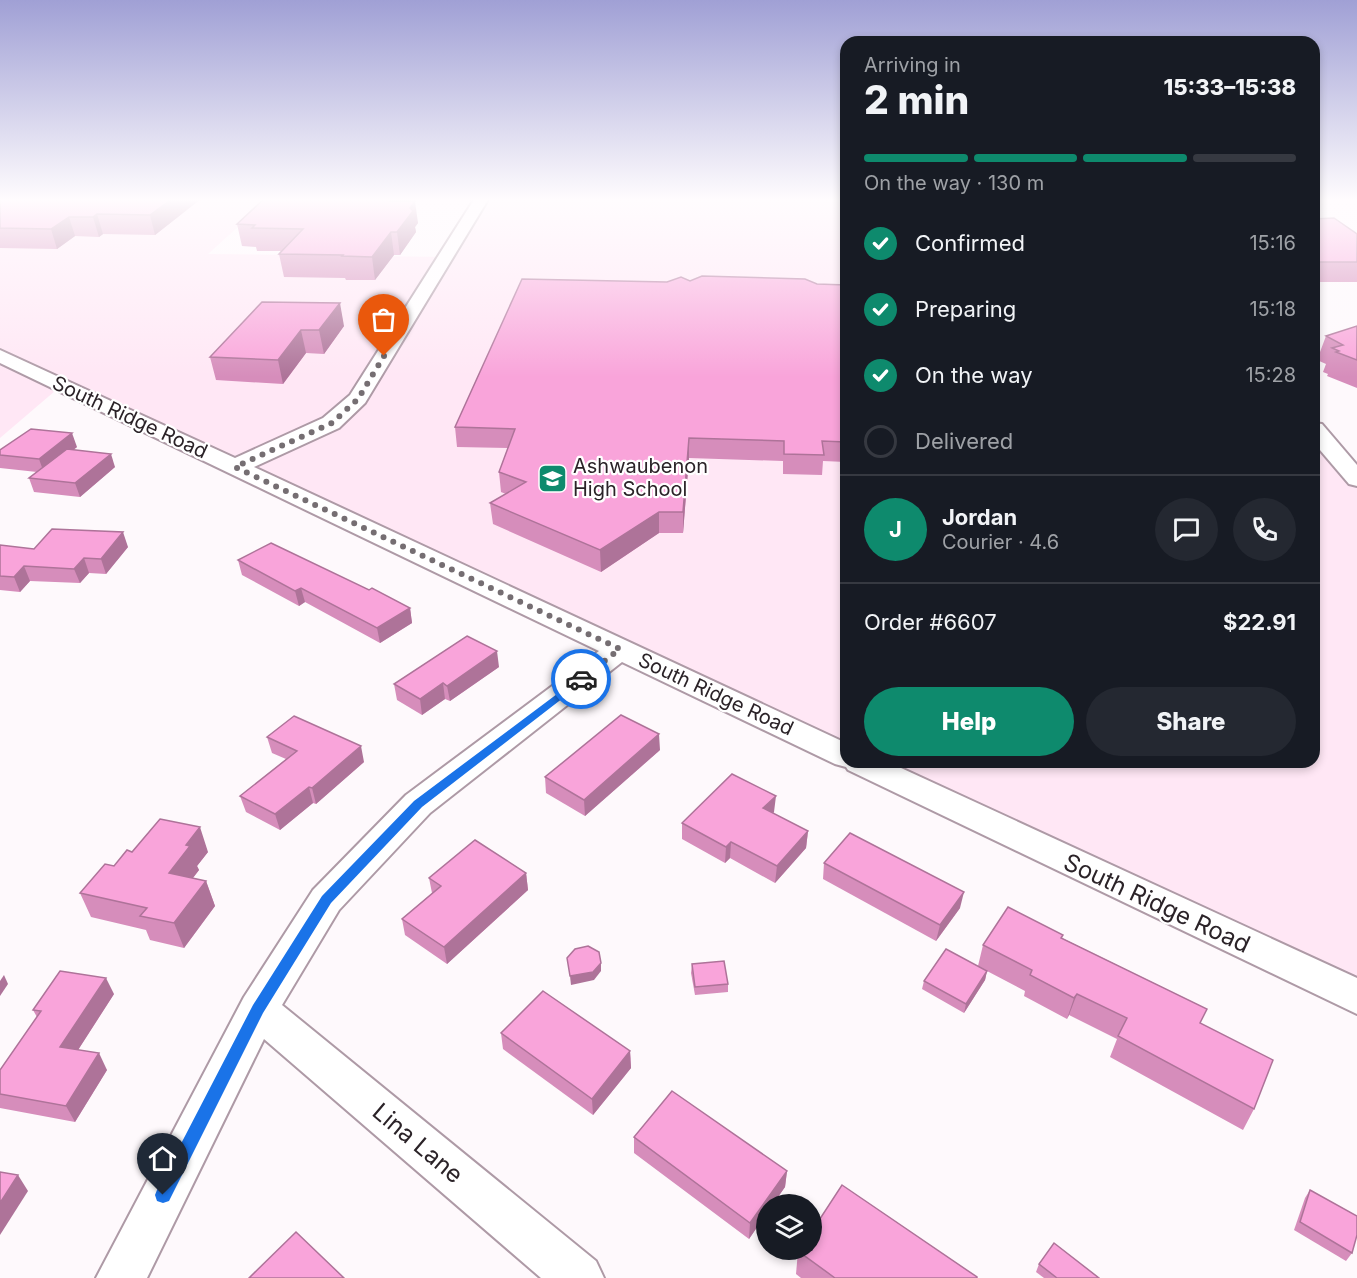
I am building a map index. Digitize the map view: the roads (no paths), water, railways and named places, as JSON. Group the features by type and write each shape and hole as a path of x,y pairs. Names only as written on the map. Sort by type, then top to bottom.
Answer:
{"street":[{"path":"235,467 332,423 358,399 445,258"},
{"name":"South Ridge Road","path":"0,356 840,753"},
{"path":"1320,436 1357,479"},
{"path":"120,1278 258,1009 326,900 418,804 620,649"},
{"name":"South Ridge Road","path":"872,768 1357,997"},
{"name":"Lina Lane","path":"258,1009 579,1278"}],"place":[{"name":"Ashwaubenon High School","path":"552,478"}]}
